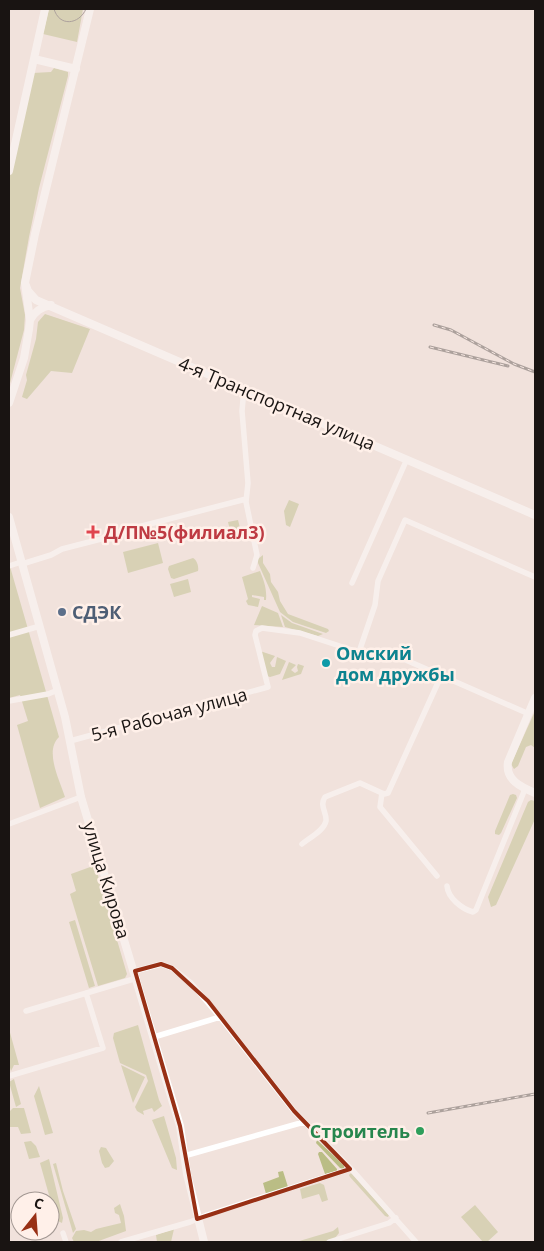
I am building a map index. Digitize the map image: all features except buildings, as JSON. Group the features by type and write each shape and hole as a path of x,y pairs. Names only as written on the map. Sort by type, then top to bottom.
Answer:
{"main road":[{"path":"9,171 45,9"},
{"path":"9,403 24,358 30,320 25,283 47,179 90,9"},
{"path":"34,59 76,69"},
{"name":"4-я Транспортная улица","path":"25,283 36,300 535,515"},
{"path":"30,320 37,311 51,305"},
{"name":"улица Кирова","path":"9,517 58,690 81,797 180,1126 197,1219 204,1242"},
{"path":"535,698 508,762 507,769 509,776 514,782 535,793"}],"street":[{"path":"244,389 242,411 248,475 246,499 257,555 253,568"},
{"path":"352,583 407,459"},
{"path":"9,566 51,555 62,549 101,539 111,534 246,499"},
{"path":"528,714 398,658 359,652 375,605 378,581 405,520 535,577"},
{"path":"9,635 40,626"},
{"name":"5-я Рабочая улица","path":"70,741 268,687 255,635 256,631 262,628 300,633 359,652"},
{"path":"302,844 321,830 326,821 322,804 325,797 360,783 382,793 388,793 441,676"},
{"path":"9,701 48,694 58,690"},
{"path":"447,886 448,892 453,899 466,909 473,912 478,907 525,789"},
{"path":"382,793 380,807 437,876"},
{"path":"9,824 81,797"},
{"path":"26,1011 86,993 136,975 155,965 161,964 172,968 191,983 220,1017 275,1089 396,1218 416,1242"},
{"path":"9,1076 103,1048 86,993"},
{"path":"154,1037 220,1017"},
{"path":"184,1156 304,1122"},
{"path":"122,1242 350,1169"},
{"path":"329,1242 389,1223 396,1218"},
{"path":"63,1234 66,1242"}],"highlighted area":[{"path":"161,964 172,968 208,1001 294,1111 350,1169 197,1219 180,1126 135,971"}],"green space":[{"path":"49,9 83,9 77,42 43,34"},
{"path":"54,68 68,72 68,76 39,188 29,237 20,288 25,315 24,330 9,387 9,180 33,73 51,72"},
{"path":"45,314 90,329 72,373 51,371 27,399 22,397 27,380 26,375 36,339 38,322"},
{"path":"289,500 299,504 290,527 286,525 284,511"},
{"path":"238,520 242,536 232,538 228,522"},
{"path":"158,543 163,563 128,573 123,552"},
{"path":"263,555 263,563 270,574 271,582 288,614 329,631 326,633 293,622 280,612 258,563 258,559"},
{"path":"193,558 196,560 198,571 174,579 171,578 169,566"},
{"path":"9,563 59,737 53,750 53,758 65,797 40,808 17,725 28,721 20,695 9,698"},
{"path":"260,571 265,585 266,600 264,600 264,597 252,595 252,597 260,599 258,607 248,605 242,577"},
{"path":"188,579 191,592 174,597 170,584"},
{"path":"262,606 278,613 283,627 254,625"},
{"path":"281,615 292,623 323,634 318,636 285,627"},
{"path":"260,651 275,656 270,663 272,667 275,667 277,657 286,661 280,674 267,676"},
{"path":"289,662 296,665 291,670 295,673 298,671 298,664 304,666 301,674 282,680"},
{"path":"535,711 535,748 531,745 526,747 518,766 514,769 511,764"},
{"path":"513,794 517,798 501,833 499,835 495,834 510,795"},
{"path":"531,800 535,801 535,819 496,905 491,907 488,897 528,802"},
{"path":"93,866 97,872 127,974 125,978 98,986 70,894 76,891 71,874"},
{"path":"75,920 95,986 89,988 69,922"},
{"path":"138,1025 162,1106 154,1112 152,1108 143,1111 144,1115 137,1111 135,1107 148,1081 146,1075 120,1063 113,1038 114,1033"},
{"path":"9,1029 19,1065 14,1065 11,1071 9,1064"},
{"path":"121,1065 145,1077 133,1103"},
{"path":"14,1079 21,1104 16,1107 9,1082"},
{"path":"39,1086 53,1133 45,1135 34,1096"},
{"path":"13,1108 24,1108 31,1133 21,1134 18,1127 9,1127 9,1112"},
{"path":"164,1116 176,1158 177,1170 172,1168 152,1120"},
{"path":"317,1140 344,1165 344,1169 340,1168 316,1143"},
{"path":"31,1141 36,1146 40,1157 29,1159 24,1142"},
{"path":"101,1147 106,1148 114,1161 109,1167 105,1168 102,1163 99,1151"},
{"path":"319,1152 322,1152 337,1171 325,1174"},
{"path":"49,1159 57,1191 48,1191 40,1163"},
{"path":"56,1163 76,1229 73,1233 53,1164"},
{"path":"283,1171 288,1187 266,1194 263,1183 279,1177 278,1172"},
{"path":"351,1173 389,1215 388,1217 350,1177"},
{"path":"320,1183 324,1185 328,1200 322,1202 319,1194 302,1199 300,1189"},
{"path":"120,1204 126,1231 96,1242 74,1242 72,1238 76,1231 84,1230 91,1232 121,1223 119,1215 115,1213 114,1208"},
{"path":"60,1205 63,1218 62,1223 60,1222"},
{"path":"475,1205 498,1232 487,1242 483,1242 461,1217"},
{"path":"338,1227 339,1233 335,1238 324,1242 296,1242 333,1231"},
{"path":"174,1229 171,1242 157,1242 156,1235"}],"tram line":[{"path":"54,9 60,19 69,22 79,18 86,9"}],"railway":[{"path":"434,325 451,330 514,364 535,372"},
{"path":"430,347 508,366"},
{"path":"428,1113 535,1094"}],"place":[{"name":"Д/П№5(филиал3)","path":"93,532"},
{"name":"СДЭК","path":"62,612"},
{"name":"Омский дом дружбы","path":"326,663"},
{"name":"Строитель","path":"420,1131"}]}
